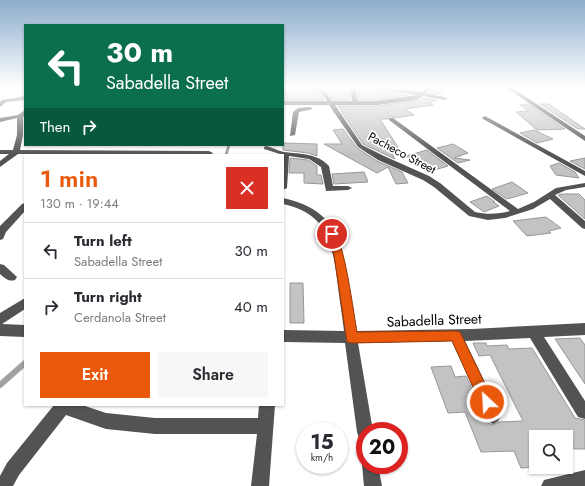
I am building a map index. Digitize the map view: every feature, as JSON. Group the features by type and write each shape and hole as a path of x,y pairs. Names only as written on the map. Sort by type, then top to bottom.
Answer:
{"street":[{"path":"292,135 294,115 300,110"},
{"name":"Pacheco Street","path":"335,110 360,146 381,158 426,178 437,185 472,214 487,217 517,212 538,204 561,189 585,185"},
{"path":"542,110 585,139"},
{"path":"0,120 23,114 22,135 16,152 0,165"},
{"path":"485,118 585,174"},
{"path":"391,119 517,212"},
{"path":"266,148 286,154 304,155 317,159 325,166 329,189 348,188"},
{"path":"0,152 159,154 209,153"},
{"path":"284,177 286,154"},
{"path":"550,195 585,226"},
{"path":"284,201 293,202 308,210 322,220 332,234 339,255 364,422"},
{"path":"0,233 24,207"},
{"path":"11,220 24,220"},
{"path":"0,268 12,277"},
{"path":"0,320 24,304"},
{"name":"Sabadella Street","path":"284,336 352,338 456,336 585,329"},
{"path":"0,330 24,331"},
{"path":"534,332 583,412"},
{"path":"456,336 493,416"},
{"path":"4,486 12,469 63,406 106,421 156,426 265,426"},
{"path":"260,486 267,406"},
{"path":"371,474 373,486"},
{"path":"550,486 585,479"}],"building":[{"path":"340,110 406,110 414,115 395,118 389,116 388,119 380,119 399,149 398,150 383,139 395,159 363,144"},
{"path":"526,110 536,110 565,129 537,130 516,112 528,111"},
{"path":"549,110 557,110 585,129 578,129"},
{"path":"343,129 357,148 377,161 402,172 408,183 396,184 388,167 377,173 324,144 342,144 333,130"},
{"path":"534,130 553,139 537,143 520,133"},
{"path":"284,143 317,144 317,156 308,153 283,150"},
{"path":"453,144 468,153 454,158 470,160 458,163 437,148"},
{"path":"427,150 448,166 428,172 406,156"},
{"path":"290,158 308,160 317,166 317,175 321,175 323,184 304,183 304,173 289,173"},
{"path":"585,158 585,169 570,161"},
{"path":"559,163 575,172 579,178 556,175 550,166"},
{"path":"364,172 368,182 334,184 332,174"},
{"path":"512,182 528,193 507,199 492,189"},
{"path":"579,194 585,200 585,219 558,195"},
{"path":"487,196 499,206 484,212 470,202"},
{"path":"546,217 561,228 549,231 551,233 527,236 513,221"},
{"path":"290,283 303,283 304,323 290,323"},
{"path":"580,338 585,345 585,384 555,339"},
{"path":"473,343 486,343 487,346 507,345 509,349 532,348 575,418 585,420 585,449 574,449 573,430 529,430 529,468 521,468 514,451 481,452 465,412 448,413 431,367 451,366 455,377 466,376 487,422 492,425 499,422 523,421 490,355 479,356"}],"waterway":[{"path":"226,154 229,146"},
{"path":"0,385 24,364"}],"route":[{"path":"332,234 339,255 352,338 456,336 487,402"}]}
